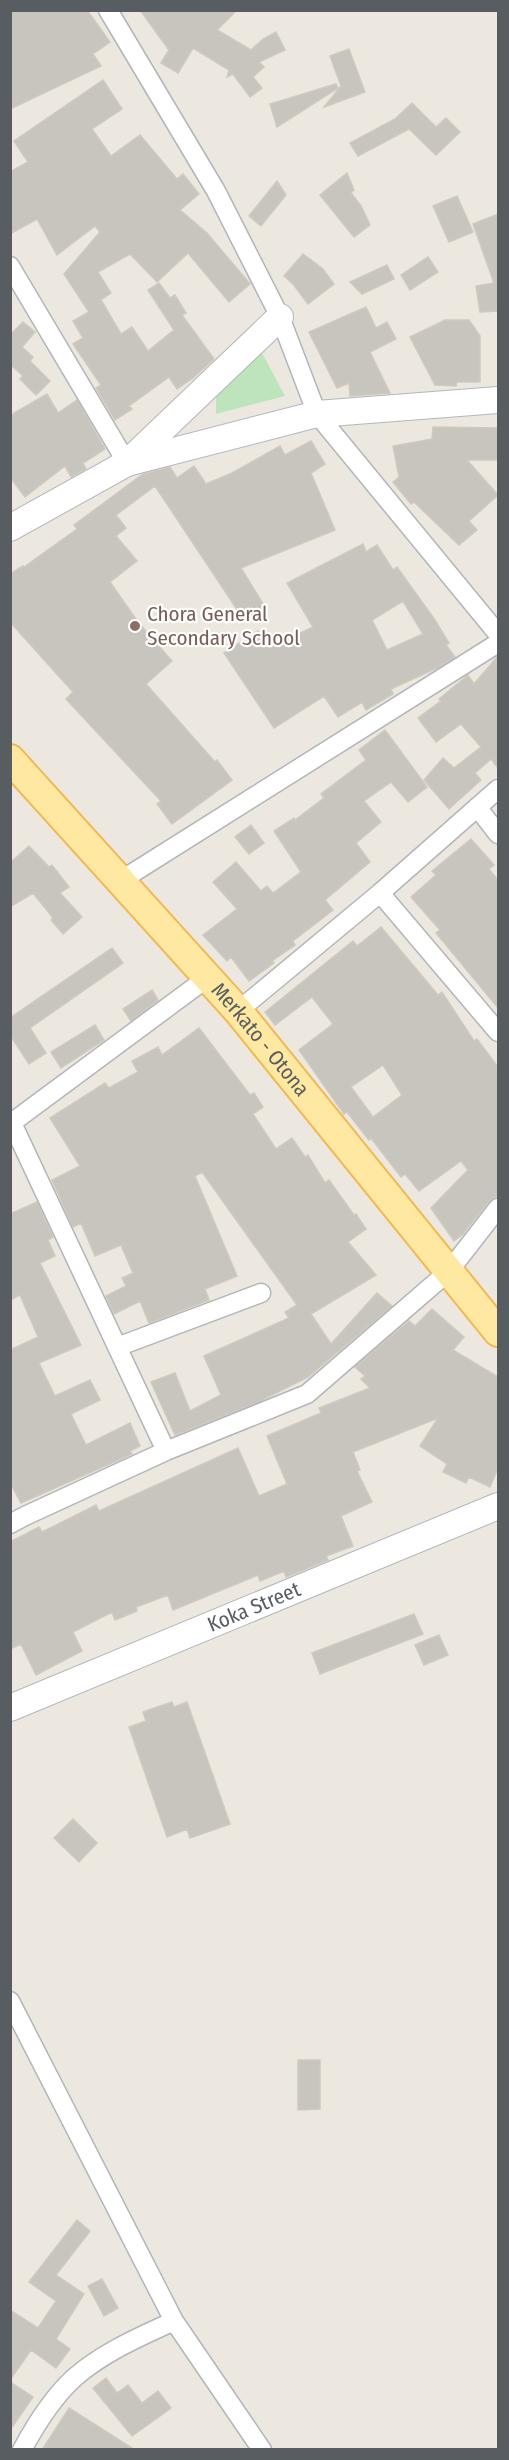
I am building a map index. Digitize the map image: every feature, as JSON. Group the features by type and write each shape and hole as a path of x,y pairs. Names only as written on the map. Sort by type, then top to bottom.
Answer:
{"main road":[{"name":"Merkato - Otona","path":"10,759 238,1011 498,1332"}],"street":[{"path":"108,10 216,191 280,317 317,414 498,634"},
{"path":"10,266 127,463"},
{"path":"127,463 280,317"},
{"path":"10,528 127,463 317,414 498,400"},
{"path":"120,880 498,643"},
{"path":"238,1011 380,893 498,789"},
{"path":"477,807 498,834"},
{"path":"380,893 498,1032"},
{"path":"166,1451 11,1123 207,978"},
{"path":"10,1524 166,1451 307,1394 449,1271 498,1208"},
{"path":"117,1347 261,1293"},
{"name":"Koka Street","path":"10,1708 498,1506"},
{"path":"10,2001 17,2028 174,2321 262,2450"},
{"path":"22,2450 41,2416 74,2378 121,2345 174,2321"}],"green space":[{"path":"262,353 285,396 216,414 216,396"}],"building":[{"path":"10,10 87,10 110,42 93,54 101,66 10,109"},
{"path":"140,10 237,10 217,30 251,50 263,39 276,32 285,50 259,62 264,67 253,77 262,88 250,97 233,74 227,77 229,70 193,48 178,73 161,63 169,50"},
{"path":"349,49 365,92 324,107 341,86 330,56"},
{"path":"103,80 122,109 92,129 111,156 140,135 177,179 183,174 199,194 180,210 207,233 250,284 229,302 188,253 157,282 130,254 98,272 111,293 101,300 121,334 132,327 148,351 174,330 148,290 159,283 170,298 175,295 186,313 182,315 214,359 177,389 169,377 129,406 132,409 115,420 96,388 101,385 73,344 83,338 73,321 89,312 64,274 100,232 95,226 57,255 37,219 10,234 10,172 28,162 14,141"},
{"path":"336,84 338,88 277,127 270,104"},
{"path":"412,103 436,127 446,118 460,132 436,155 409,129 358,156 350,143 395,119"},
{"path":"347,173 354,190 351,193 361,206 370,225 354,237 320,195"},
{"path":"277,181 286,195 261,226 249,216"},
{"path":"457,196 473,232 449,242 433,206"},
{"path":"498,214 498,311 480,312 476,286 494,283 473,224"},
{"path":"303,254 323,269 334,284 308,304 284,276"},
{"path":"428,257 438,272 410,290 401,275"},
{"path":"387,265 394,279 362,294 350,282"},
{"path":"366,307 376,328 387,322 396,339 370,352 390,393 350,396 349,383 337,388 309,332"},
{"path":"445,320 469,320 480,336 480,382 457,382 456,386 435,385 410,337"},
{"path":"23,322 35,332 22,347 33,357 30,361 50,381 36,395 20,379 23,376 10,364 10,335"},
{"path":"47,394 58,413 77,400 105,449 83,463 86,469 71,477 65,466 25,497 10,477 10,418 14,413"},
{"path":"433,427 498,428 498,460 467,460 498,495 469,521 477,530 459,545 414,502 411,504 393,482 399,477 393,446 432,439"},
{"path":"311,441 325,464 311,473 335,530 241,568 265,607 244,620 155,486 116,515 126,528 116,536 137,561 110,582 138,622 172,661 146,684 215,762 217,760 232,780 172,824 157,804 161,801 66,699 73,692 10,622 10,574 24,567 77,529 74,525 143,474 170,467 177,478 194,466 206,484 232,473 280,446 285,455"},
{"path":"363,544 366,552 377,545 393,570 397,567 435,620 449,643 446,645 455,657 391,689 393,694 366,710 362,702 338,717 324,696 274,728 224,653 258,631 270,648 313,627 287,583","holes":["403,601 423,634 387,650 372,620"]},
{"path":"498,656 498,768 491,759 475,773 481,780 449,809 424,780 443,758 454,768 481,747 461,724 436,742 418,718 441,701 439,699 468,675 474,684"},
{"path":"385,730 427,787 408,802 391,782 364,801 381,822 356,843 370,862 325,900 333,910 293,941 295,945 272,961 274,963 249,981 231,957 227,961 203,935 237,909 213,882 236,862 261,891 267,886 273,893 301,872 274,831 294,818 295,820 324,798 321,794 366,760 359,750"},
{"path":"251,825 264,843 249,854 235,837"},
{"path":"471,839 494,865 489,869 498,880 498,1008 436,933 440,930 411,897 436,875 432,871"},
{"path":"29,846 49,867 52,865 69,887 60,893 82,917 63,934 33,893 10,907 11,862"},
{"path":"381,927 438,995 442,992 474,1041 477,1039 498,1067 498,1195 489,1201 463,1234 454,1241 431,1208 468,1170 461,1161 419,1191 405,1174 401,1177 371,1138 369,1140 347,1112 344,1114 299,1050 333,1024 312,997 275,1025 265,1012 353,941 357,946","holes":["383,1065 402,1095 373,1117 351,1087"]},
{"path":"112,948 123,963 30,1028 46,1053 29,1064 10,1035 10,1018"},
{"path":"152,990 158,1000 131,1021 123,1009"},
{"path":"95,1025 104,1040 61,1068 51,1052"},
{"path":"199,1028 250,1095 254,1093 263,1107 253,1114 276,1149 292,1138 305,1157 308,1155 325,1183 329,1180 366,1229 348,1242 376,1275 311,1314 331,1344 377,1293 392,1306 308,1377 256,1403 175,1435 151,1382 175,1373 190,1411 221,1395 204,1356 289,1318 285,1312 297,1305 202,1172 195,1176 237,1276 205,1289 209,1300 149,1323 140,1301 114,1314 106,1296 126,1286 122,1278 133,1273 121,1245 95,1256 81,1223 73,1227 52,1180 80,1166 50,1118 105,1083 109,1088 138,1072 132,1061 158,1047 162,1055"},
{"path":"37,1202 53,1237 48,1240 55,1256 40,1263 81,1345 39,1363 55,1396 90,1380 100,1400 71,1414 86,1445 130,1423 140,1446 130,1451 132,1454 21,1503 10,1482 10,1350 38,1337 20,1295 10,1300 10,1214"},
{"path":"432,1309 464,1337 453,1350 498,1377 498,1468 490,1487 469,1477 466,1483 443,1472 447,1464 420,1446 438,1418 353,1452 360,1470 357,1471 372,1502 341,1516 353,1546 326,1556 328,1560 286,1577 284,1571 260,1581 258,1575 173,1610 168,1595 136,1607 137,1611 115,1620 112,1612 73,1632 82,1651 36,1675 21,1644 10,1649 10,1542 39,1527 42,1532 96,1505 99,1511 238,1448 259,1496 287,1484 267,1436 321,1413 319,1408 370,1388 361,1379 365,1376 355,1367 409,1321 415,1326"},
{"path":"414,1614 423,1634 320,1674 312,1653"},
{"path":"439,1635 448,1655 424,1665 415,1645"},
{"path":"172,1702 174,1707 187,1702 230,1824 190,1838 187,1829 167,1837 129,1727 146,1721 143,1712"},
{"path":"73,1819 97,1843 79,1862 54,1838"},
{"path":"298,2060 320,2060 320,2109 298,2110"},
{"path":"77,2220 90,2231 56,2275 84,2294 56,2339 70,2349 56,2368 31,2350 10,2380 10,2310 38,2328 56,2301 29,2282"},
{"path":"102,2279 118,2308 104,2316 88,2286"},
{"path":"106,2378 117,2393 128,2385 142,2403 158,2391 171,2408 132,2436 93,2388"},
{"path":"10,2382 33,2397 10,2430"},
{"path":"69,2408 135,2450 42,2450"}],"place":[{"name":"Chora General Secondary School","path":"135,626"}]}
